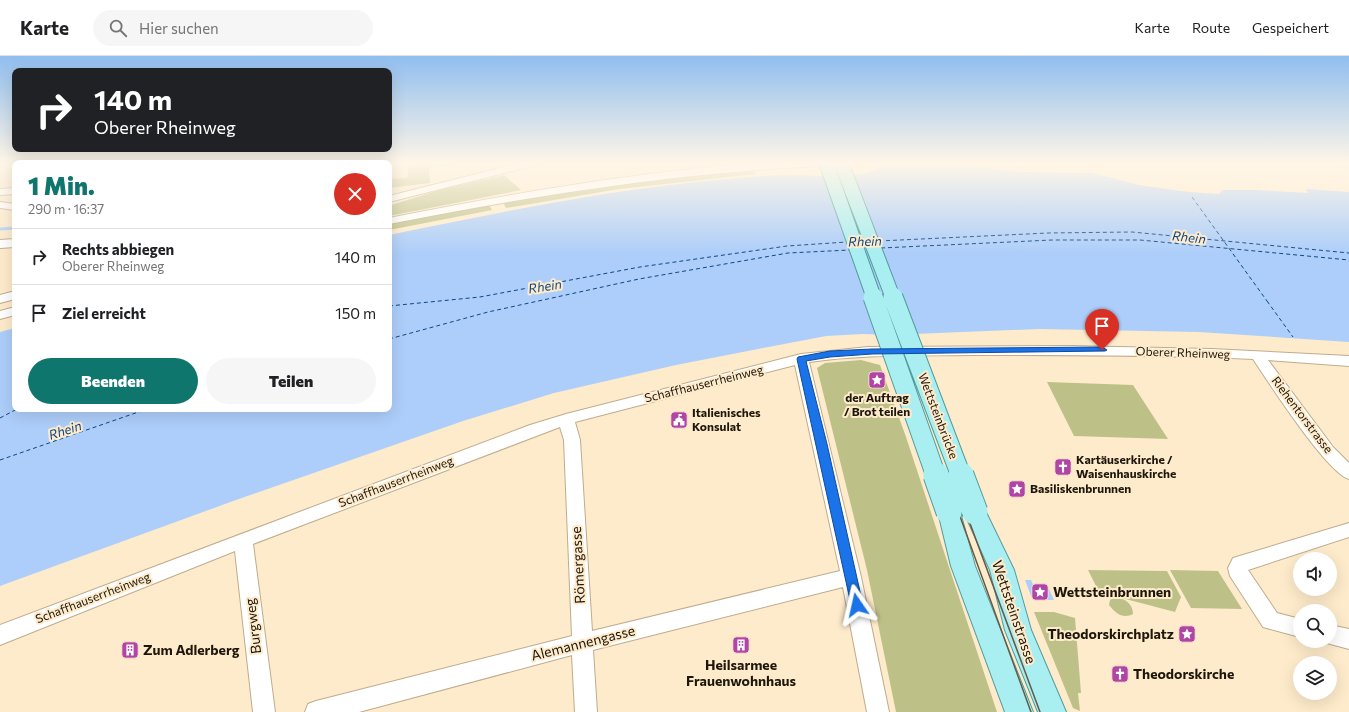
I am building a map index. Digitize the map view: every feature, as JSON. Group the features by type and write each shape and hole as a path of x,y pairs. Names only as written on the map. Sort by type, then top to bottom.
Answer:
{"main road":[{"name":"Wettsteinbrücke","path":"834,193 949,512 963,566 1018,712"},
{"name":"Wettsteinbrücke","path":"853,193 975,512"},
{"name":"Wettsteinstrasse","path":"975,512 1002,570 1018,630 1052,712"}],"street":[{"path":"392,198 415,193"},
{"path":"392,220 498,200 546,193"},
{"path":"0,205 12,207"},
{"path":"0,244 12,243"},
{"path":"0,299 12,296"},
{"path":"0,315 12,312"},
{"name":"Oberer Rheinweg","path":"801,359 830,354 864,352 1102,350 1257,355 1349,361"},
{"name":"Riehentorstrasse","path":"1257,355 1327,451 1349,474"},
{"path":"801,359 851,577 878,712"},
{"name":"Schaffhauserrheinweg","path":"0,635 243,540 536,429 566,419 801,359"},
{"name":"Römergasse","path":"566,419 572,440 586,712"},
{"path":"1293,626 1270,620 1240,576 1238,568 1240,564 1349,530"},
{"name":"Burgweg","path":"243,540 264,712"},
{"name":"Alemannengasse","path":"316,712 583,643 851,577"},
{"path":"1337,637 1349,640"}],"green space":[{"path":"431,193 508,193 392,215 392,205"},
{"path":"568,193 598,193 506,208 503,202"},
{"path":"489,205 492,210 392,229 392,223"},
{"path":"861,360 880,365 906,437 997,712 896,712 867,570 817,368 825,363"},
{"path":"1047,382 1133,385 1168,439 1074,436"},
{"path":"1088,570 1167,571 1181,597 1175,612 1099,592"},
{"path":"1170,570 1218,571 1242,609 1191,608"},
{"path":"1115,597 1128,602 1132,607 1133,614 1123,616 1114,611 1109,605 1110,600"},
{"path":"1034,612 1054,612 1075,618 1081,693 1078,693 1080,711 1073,708"}],"water":[{"name":"Rhein","path":"614,193 1198,193 1219,194 1220,193 1349,193 1349,342 1199,332 1039,329 826,336 676,365 554,393 463,421 236,500 0,586 0,332 12,329 12,412 392,412 392,234"},
{"name":"Wettsteinbrunnen","path":"1025,580 1031,580 1035,589 1049,589 1054,600 1037,600 1036,595 1031,596"}],"waterway":[{"path":"0,229 12,228"}],"ferry route":[{"path":"1192,197 1224,241"},
{"path":"879,241 1048,233 1132,232 1224,241"},
{"path":"881,248 1052,240 1140,240 1229,249"},
{"path":"1224,241 1349,253"},
{"path":"1224,241 1229,249"},
{"path":"392,306 480,297 640,267 787,246 847,242"},
{"path":"1229,249 1349,260"},
{"path":"1229,249 1293,337"},
{"path":"392,338 488,312 639,279 788,253 850,250"},
{"path":"0,418 12,412"},
{"path":"0,460 138,412"}],"tram line":[{"path":"847,193 953,476"},
{"path":"856,233 945,476"},
{"path":"945,475 1031,712"},
{"path":"952,475 1040,712"}],"place":[{"name":"der Auftrag / Brot teilen","path":"877,380"},
{"name":"Italienisches Konsulat","path":"679,420"},
{"name":"Kartäuserkirche / Waisenhauskirche","path":"1063,467"},
{"name":"Basiliskenbrunnen","path":"1017,489"},
{"name":"Wettsteinbrunnen","path":"1040,592"},
{"name":"Theodorskirchplatz","path":"1187,634"},
{"name":"Heilsarmee Frauenwohnhaus","path":"741,645"},
{"name":"Zum Adlerberg","path":"130,650"},
{"name":"Theodorskirche","path":"1120,674"}],"route":[{"path":"857,605 822,444 801,359 849,352 1102,350"}]}
